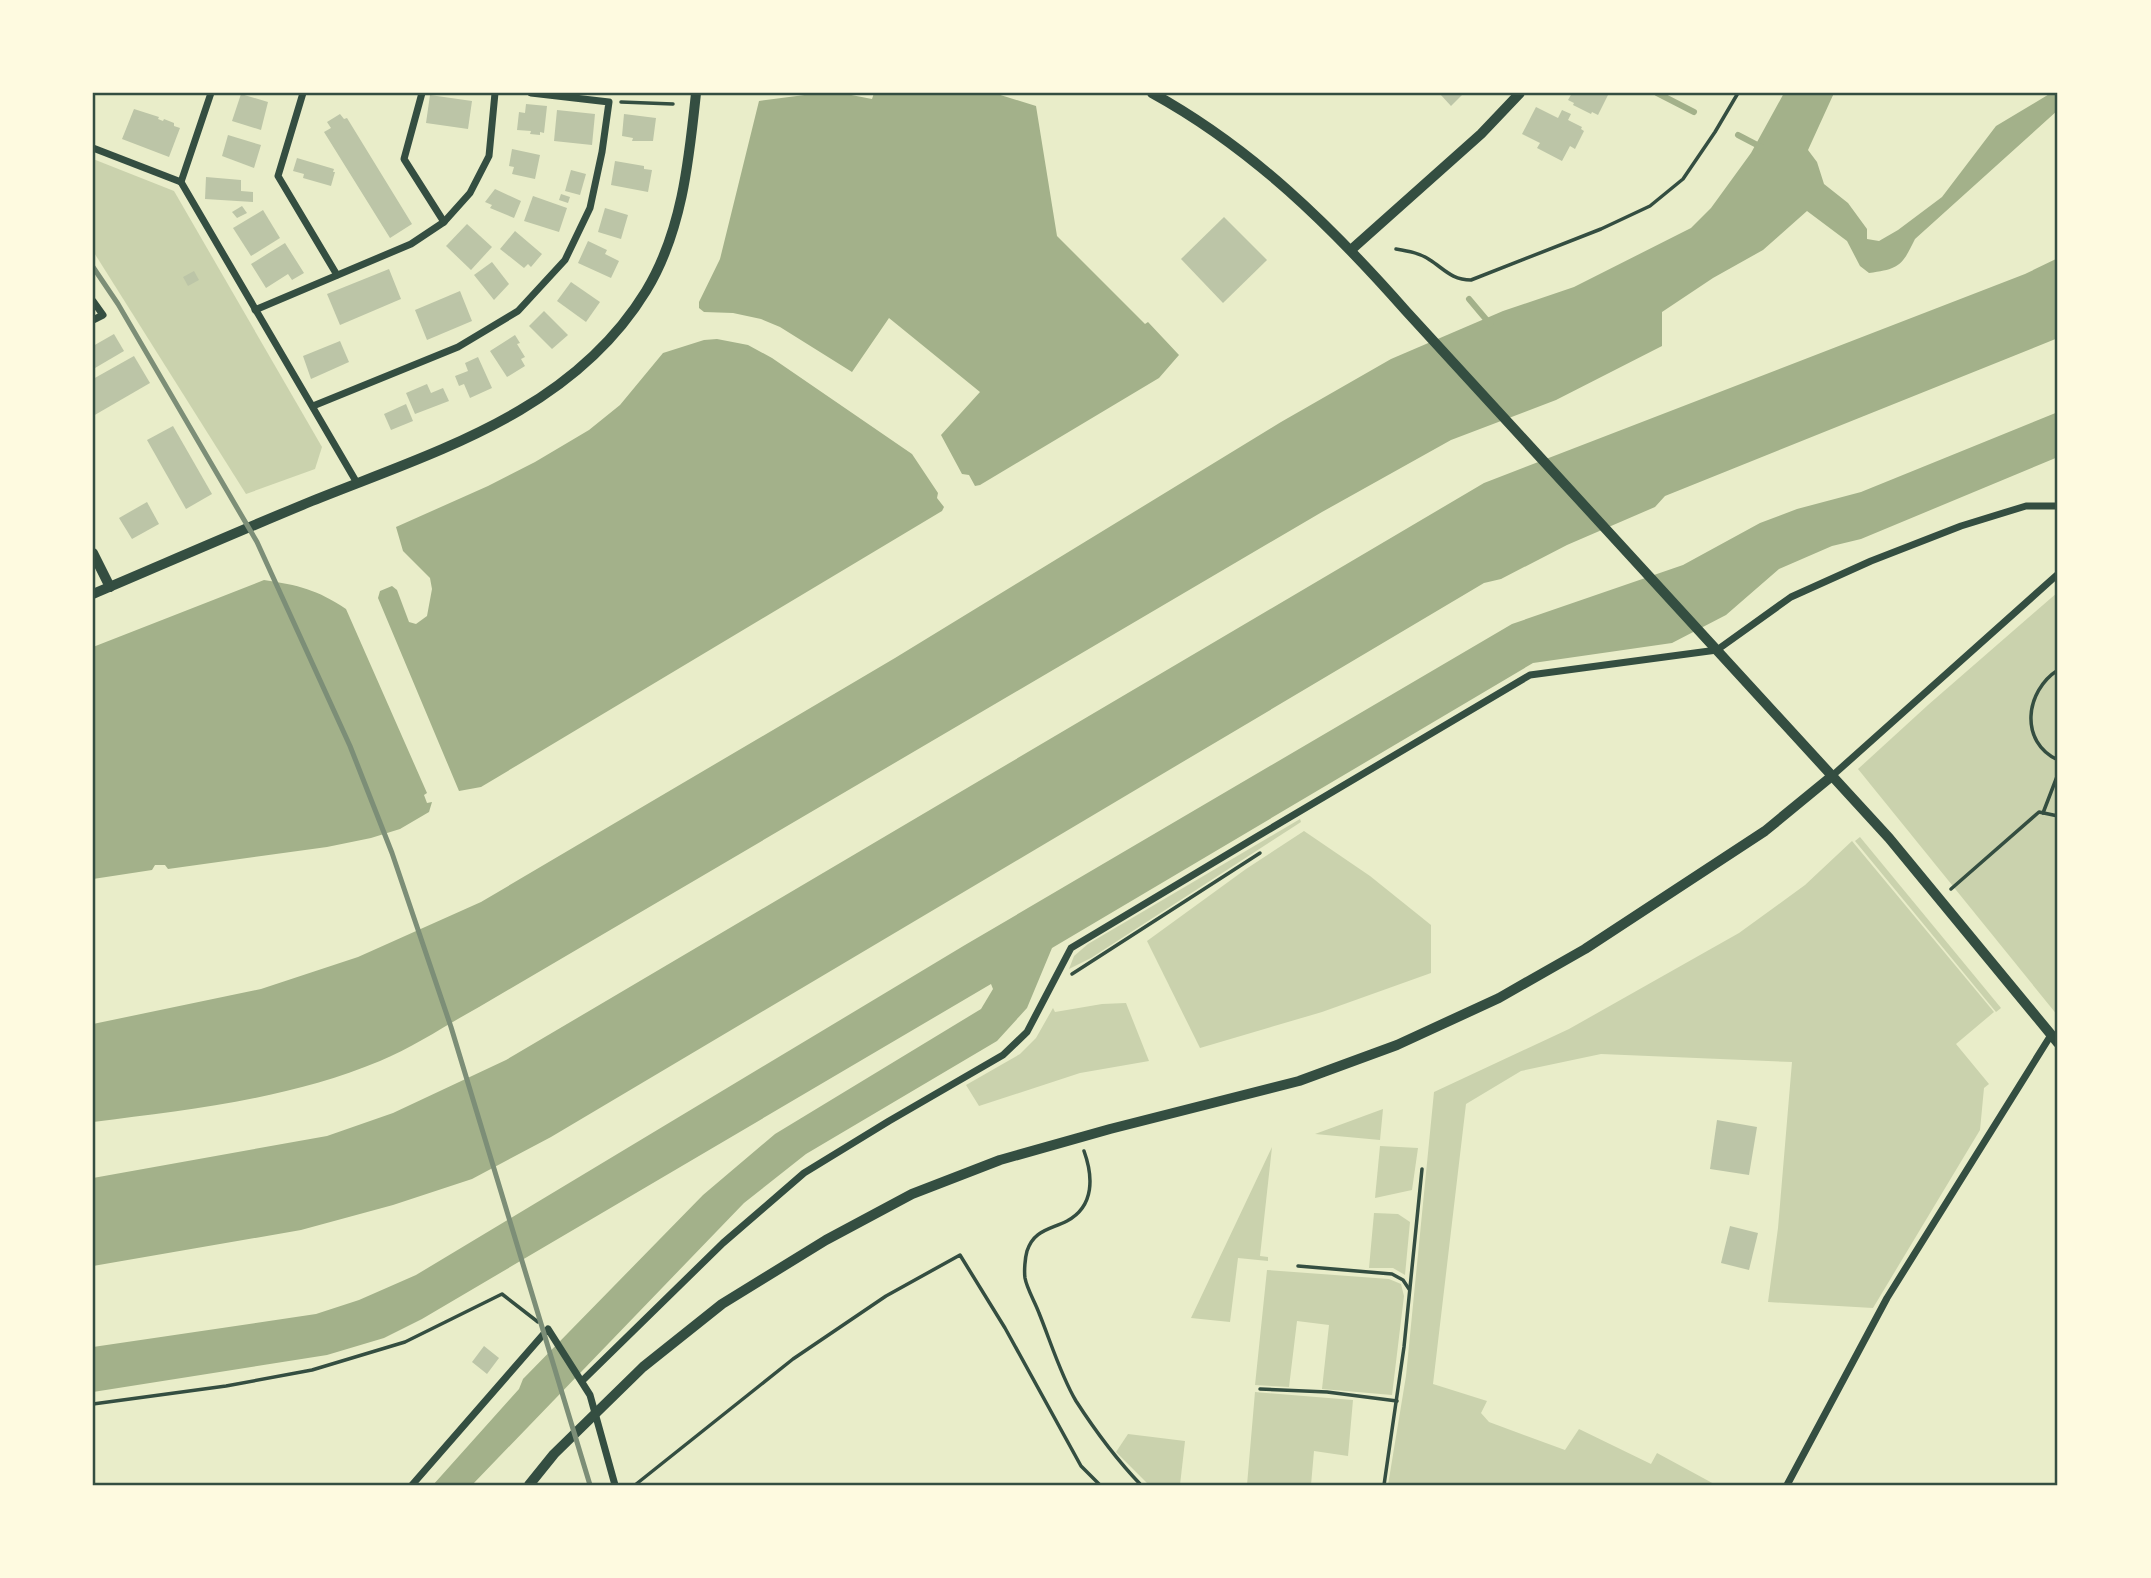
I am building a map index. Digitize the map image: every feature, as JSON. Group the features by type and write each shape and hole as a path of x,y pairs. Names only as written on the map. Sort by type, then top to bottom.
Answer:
{"street":[{"path":"181,182 211,93"},
{"path":"303,93 278,176 337,275"},
{"path":"422,93 404,159 444,222"},
{"path":"255,310 411,244 444,222 470,193 488,156 495,93"},
{"path":"313,406 457,347 518,311 565,260 590,208 602,152 608,102 531,93"},
{"path":"93,594 460,442 515,415 558,387 587,363 619,328 647,289 667,246 682,200 696,93"},
{"path":"1152,93 1186,111 1255,161 1285,185 1352,249 1889,838 2055,1039 1887,1298 1787,1485"},
{"path":"1352,249 1481,134 1520,93"},
{"path":"93,148 181,182 357,483"},
{"path":"93,301 103,315 93,320"},
{"path":"581,1379 723,1243 804,1174 888,1121 1003,1055 1027,1032 1071,948 1530,675 1717,650 1791,597 1871,561 1961,526 2026,506 2058,506"},
{"path":"93,553 110,587"},
{"path":"529,1485 554,1454 643,1367 722,1304 827,1240 912,1195 1000,1160 1299,1081 1397,1045 1499,998 1585,949 1765,831 1832,776 2058,573"},
{"path":"412,1485 550,1332 581,1379 596,1413 615,1485"}],"path":[{"path":"1396,249 1413,252 1460,280 1471,280 1601,229 1650,206 1683,179 1738,93"},
{"path":"608,102 673,104"},
{"path":"2058,670 2038,689 2030,717 2038,744 2043,751 2058,760"},
{"path":"2058,715 2058,725"},
{"path":"2043,813 2058,774"},
{"path":"1949,891 2039,812 2058,816"},
{"path":"1052,986 1117,947 1262,851"},
{"path":"1080,1138 1091,1170 1091,1188 1078,1213 1040,1231 1031,1242 1026,1254 1025,1278 1074,1398 1112,1455 1141,1485"},
{"path":"1384,1485 1397,1401 1422,1169"},
{"path":"635,1485 793,1359 886,1296 960,1255 1005,1328 1081,1466 1100,1485"},
{"path":"1298,1266 1392,1274 1403,1280 1410,1291"},
{"path":"93,1404 226,1386 312,1370 405,1342 502,1294 550,1332"},
{"path":"1260,1389 1327,1392 1397,1401"}],"shaded area":[{"path":"841,93 872,99 874,93 994,93 1036,106 1057,236 1179,355 1159,378 975,486 969,475 962,474 941,435 980,392 889,318 852,372 780,327 761,319 733,313 704,312 699,308 699,302 720,259 759,101"},
{"path":"1784,93 1834,93 1808,150 1817,162 1824,184 1848,203 1867,229 1867,239 1879,241 1942,197 1996,126 2051,93 2058,93 2058,110 1915,239 1903,261 1893,268 1869,273 1860,266 1847,241 1807,211 1763,250 1713,278 1662,312 1662,346 1556,400 1451,440 1322,512 405,1049 345,1074 275,1094 93,1122 93,1024 261,989 358,957 481,902 895,658 1281,422 1391,359 1503,311 1574,287 1691,228 1711,208 1751,153"},
{"path":"93,159 174,191 322,447 315,469 246,494 93,251"},
{"path":"2058,258 2058,338 1665,496 1655,507 1567,545 1501,579 1484,583 551,1137 472,1179 393,1205 301,1230 93,1266 93,1178 327,1136 393,1113 506,1060 1484,483 2025,274"},
{"path":"717,339 748,345 772,358 912,454 938,493 937,498 944,507 942,511 481,787 459,791 378,598 380,591 392,586 397,590 409,622 416,624 427,616 432,589 430,578 403,551 396,527 488,486 589,430 620,405 663,353 704,340"},
{"path":"2058,412 2058,457 1861,539 1832,546 1779,569 1726,615 1672,643 1533,663 1052,948 1027,1008 997,1041 806,1154 744,1203 472,1485 433,1485 519,1389 523,1379 703,1195 775,1134 981,1009 993,989 991,984 422,1319 384,1338 327,1355 93,1392 93,1347 316,1314 359,1300 416,1275 965,945 1512,624 1683,565 1760,523 1797,509 1861,492"},
{"path":"264,580 307,589 346,609 427,793 424,795 427,803 432,802 429,812 400,829 327,847 168,869 165,865 155,865 152,870 93,879 93,647"},
{"path":"2058,592 2058,1016 1858,769"},
{"path":"1300,819 1301,822 1091,958 1069,969 1074,956 1088,944"},
{"path":"1304,831 1370,876 1431,925 1431,973 1322,1012 1200,1048 1147,941 1246,869"},
{"path":"1860,837 2001,1008 1996,1012 1855,841"},
{"path":"1852,841 1994,1012 1956,1044 1989,1084 1984,1088 1980,1130 1873,1308 1768,1302 1778,1228 1792,1062 1601,1054 1521,1071 1466,1104 1433,1384 1487,1401 1481,1413 1489,1422 1565,1450 1579,1429 1651,1464 1657,1453 1716,1485 1388,1485 1406,1376 1434,1092 1569,1029 1739,933 1805,885"},
{"path":"1126,1003 1149,1061 1080,1073 979,1106 966,1085 1020,1054 1036,1038 1053,1008 1055,1012"},
{"path":"1383,1109 1380,1140 1315,1134"},
{"path":"1380,1146 1418,1148 1412,1190 1375,1198"},
{"path":"1272,1147 1260,1256 1268,1257 1268,1261 1238,1258 1230,1322 1191,1318"},
{"path":"1374,1213 1398,1214 1410,1222 1405,1275 1393,1268 1369,1268"},
{"path":"1267,1270 1389,1279 1401,1284 1404,1296 1392,1395 1322,1389 1329,1325 1297,1321 1289,1387 1255,1385"},
{"path":"1255,1392 1353,1400 1348,1456 1314,1451 1311,1485 1247,1485"},
{"path":"1128,1434 1185,1441 1180,1485 1149,1485 1116,1452"}],"building":[{"path":"1441,93 1464,93 1451,106"},
{"path":"1572,93 1609,93 1598,115 1573,105 1574,103 1568,100"},
{"path":"241,94 268,102 261,130 232,121"},
{"path":"430,95 472,101 468,129 426,123"},
{"path":"526,104 547,106 544,133 530,134 531,131 517,130 519,112 525,113"},
{"path":"1536,107 1558,118 1562,110 1571,114 1568,120 1582,127 1584,131 1575,149 1570,146 1562,161 1537,148 1540,143 1522,134"},
{"path":"134,109 174,123 174,126 180,128 169,157 122,139"},
{"path":"557,110 595,114 592,145 554,141"},
{"path":"340,114 344,119 347,118 412,224 390,238 324,132 331,128 327,122"},
{"path":"624,114 656,118 653,141 632,141 633,138 622,136"},
{"path":"228,135 261,145 254,168 222,156"},
{"path":"512,149 540,155 535,179 512,174 514,167 509,166"},
{"path":"297,158 334,169 331,186 303,178 304,174 293,171"},
{"path":"615,161 652,170 648,192 611,185"},
{"path":"571,170 586,174 580,195 565,191"},
{"path":"206,177 241,180 241,191 253,192 253,202 205,199"},
{"path":"495,189 521,201 514,218 490,208 492,205 485,202"},
{"path":"561,194 570,197 568,203 559,200"},
{"path":"533,196 567,208 559,232 524,221"},
{"path":"242,206 247,213 237,218 232,212"},
{"path":"605,208 628,215 621,239 598,232"},
{"path":"263,210 280,238 251,256 233,228"},
{"path":"1224,217 1267,260 1223,303 1181,259"},
{"path":"467,224 492,247 471,270 446,246"},
{"path":"515,231 542,254 531,267 528,264 524,268 500,249"},
{"path":"588,241 607,250 605,254 619,261 611,278 578,263"},
{"path":"285,243 304,273 292,280 288,274 266,288 251,264"},
{"path":"492,262 509,284 494,300 474,275"},
{"path":"389,269 401,299 340,325 327,294"},
{"path":"194,271 199,280 188,286 183,277"},
{"path":"571,282 600,302 586,322 557,301"},
{"path":"460,291 472,321 427,340 415,310"},
{"path":"544,311 568,335 552,349 529,326"},
{"path":"114,334 124,351 95,368 93,346"},
{"path":"515,335 525,357 521,359 525,366 507,377 490,351"},
{"path":"340,341 349,362 311,379 303,356"},
{"path":"134,356 150,383 93,416 93,379"},
{"path":"478,357 492,388 470,398 464,384 459,386 455,376 468,371 465,363"},
{"path":"427,384 431,393 443,388 449,401 415,414 406,393"},
{"path":"406,404 413,421 391,430 384,414"},
{"path":"173,426 212,494 186,509 147,440"},
{"path":"147,502 159,524 132,539 119,518"},
{"path":"1717,1120 1757,1127 1749,1175 1710,1169"},
{"path":"1730,1226 1758,1233 1749,1270 1721,1263"},
{"path":"484,1346 499,1358 487,1374 472,1362"}],"waterway":[{"path":"1657,93 1694,112"},
{"path":"1738,135 1761,147"},
{"path":"1469,299 1490,324"}],"railway":[{"path":"93,267 118,304 257,542 350,746 392,853 451,1027 590,1485"}]}
